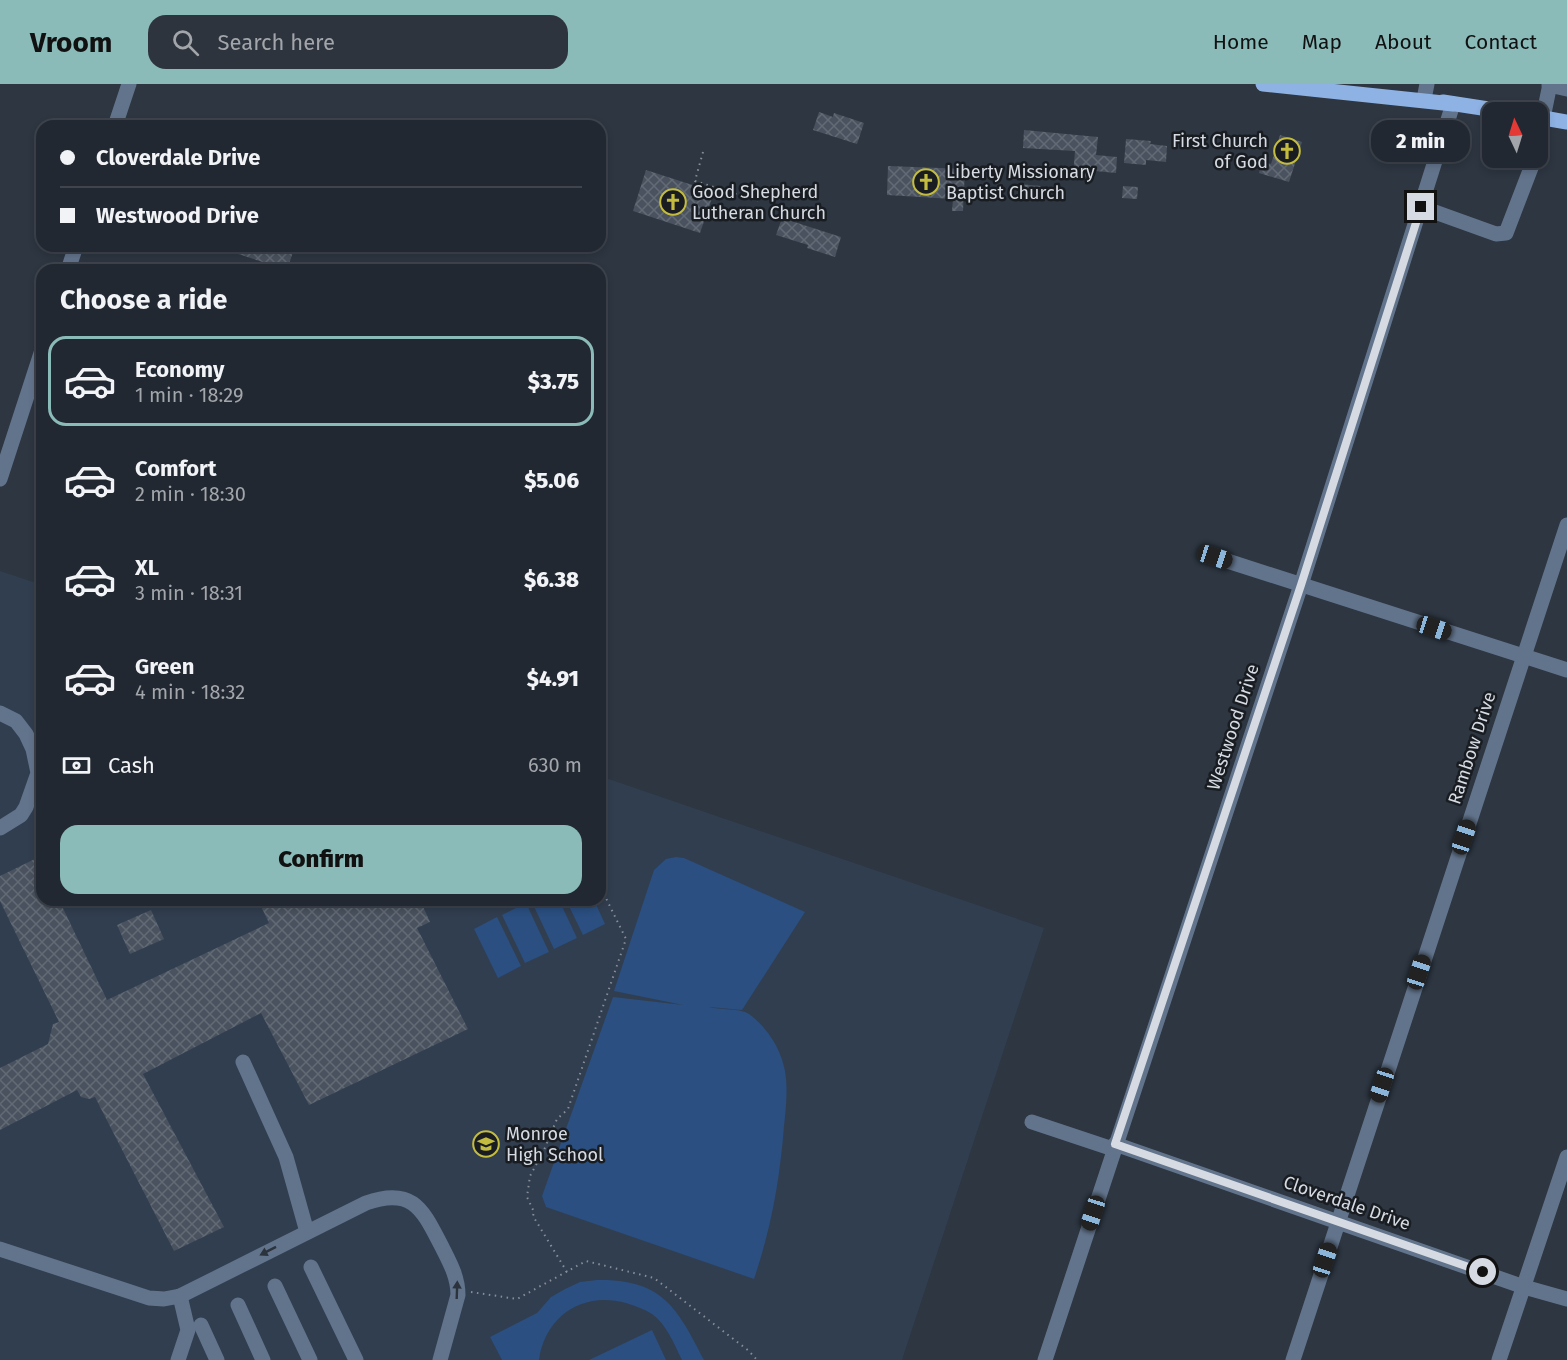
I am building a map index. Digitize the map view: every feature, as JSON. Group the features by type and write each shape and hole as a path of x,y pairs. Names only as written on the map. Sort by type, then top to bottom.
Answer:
{"main road":[{"path":"1263,84 1482,108"},
{"path":"1337,84 1425,92 1453,104"},
{"path":"1548,118 1567,122"}],"street":[{"path":"117,120 129,84"},
{"path":"1545,102 1550,85 1567,89"},
{"name":"Westwood Drive","path":"1045,1360 1301,585 1453,104"},
{"path":"1421,207 1497,234 1506,233 1531,168"},
{"path":"0,479 36,368"},
{"name":"Rambow Drive","path":"1293,1360 1567,525"},
{"path":"1215,557 1567,670"},
{"path":"0,713 16,721 26,734 36,763"},
{"path":"0,828 21,815 36,779"},
{"path":"243,1062 286,1156 307,1232"},
{"name":"Cloverdale Drive","path":"1032,1122 1338,1220 1524,1287 1567,1299"},
{"path":"1499,1360 1567,1157"},
{"path":"0,1249 149,1298 164,1299 180,1296 377,1199 393,1197 404,1199 415,1204 423,1212 455,1273 458,1284 458,1295 442,1354"},
{"path":"311,1268 356,1360"},
{"path":"275,1286 310,1360"},
{"path":"178,1360 188,1330 180,1296"},
{"path":"238,1305 263,1360"},
{"path":"201,1324 217,1360"}],"path":[{"path":"703,152 695,181 758,201"},
{"path":"567,1272 533,1216 534,1212 527,1197 530,1176 557,1119 568,1109 626,939 606,898"},
{"path":"471,1292 517,1299 586,1261 654,1278 750,1351 757,1360"}],"shaded area":[{"name":"Monroe High School","path":"0,571 36,583 36,906 606,906 606,778 1044,928 902,1360 0,1360"},
{"path":"684,858 805,912 742,1010 709,1007 749,1014 773,1040 785,1071 786,1105 777,1185 770,1223 754,1279 546,1207 542,1196 613,997 683,1005 614,991 654,870 666,859"},
{"path":"520,906 527,906 549,952 525,963 502,915"},
{"path":"534,906 562,906 577,938 554,949"},
{"path":"569,906 597,906 605,924 583,935"},
{"path":"497,917 521,966 498,978 474,929"},
{"path":"597,1280 637,1285 665,1300 685,1325 704,1360 682,1360 666,1329 657,1318 643,1309 610,1300 581,1304 558,1319 549,1331 539,1360 502,1360 490,1337 537,1313 551,1297 565,1289 580,1282"},
{"path":"652,1330 666,1360 589,1360"}],"building":[{"path":"819,112 833,117 834,113 864,123 857,144 813,130"},
{"path":"1024,130 1098,137 1096,155 1117,157 1116,173 1095,171 1094,178 1073,176 1075,151 1023,148"},
{"name":"First Church of God","path":"1280,135 1302,142 1289,182 1259,173 1262,161 1271,164"},
{"path":"1126,139 1151,141 1150,144 1167,146 1166,162 1146,160 1146,165 1124,163"},
{"name":"Liberty Missionary Baptist Church","path":"888,166 965,169 963,211 952,211 953,199 887,195"},
{"name":"Good Shepherd Lutheran Church","path":"646,170 714,192 700,233 633,211"},
{"path":"1018,184 1041,186 1040,200 1017,198"},
{"path":"1123,186 1138,187 1137,199 1122,198"},
{"path":"782,218 841,237 835,257 807,248 808,245 776,235"},
{"path":"232,252 293,252 289,264 269,264"},
{"path":"36,858 36,906 62,906 107,1000 269,923 261,906 423,906 430,922 417,928 468,1029 309,1105 261,1013 143,1074 224,1227 174,1251 95,1097 89,1099 81,1097 77,1090 0,1130 0,1068 48,1044 53,1024 59,1022 0,901 0,876"},
{"path":"151,910 164,939 130,954 117,925"}],"place":[{"name":"First Church of God","path":"1287,151"},
{"name":"Liberty Missionary Baptist Church","path":"926,182"},
{"name":"Good Shepherd Lutheran Church","path":"673,202"},
{"name":"Monroe High School","path":"486,1144"}],"route":[{"path":"1421,207 1301,585 1115,1144 1483,1272"}]}
